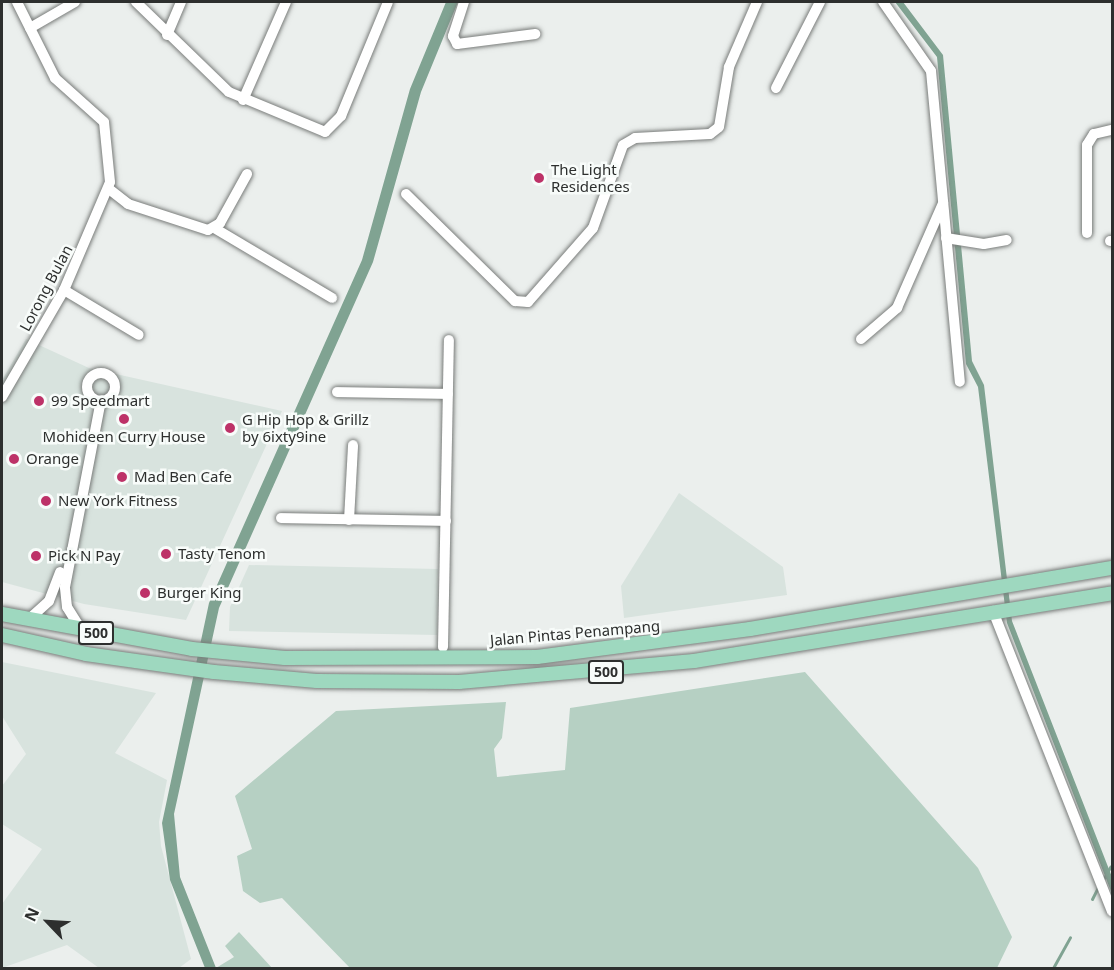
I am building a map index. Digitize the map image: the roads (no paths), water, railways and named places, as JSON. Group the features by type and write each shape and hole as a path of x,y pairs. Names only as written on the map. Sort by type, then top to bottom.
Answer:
{"main road":[{"name":"Jalan Pintas Penampang","path":"2,614 82,631 192,649 382,660 474,659 635,646 990,590 1113,568"},
{"name":"500","path":"2,636 214,672 414,683 541,678 693,661 1113,592"}],"street":[{"name":"Lorong Bulan","path":"2,397 64,290 109,189 104,122 55,78 17,2"},
{"path":"30,28 75,2"},
{"path":"136,2 167,35 243,100 319,131 335,126 388,2"},
{"path":"167,35 181,2"},
{"path":"243,100 286,2"},
{"path":"464,2 453,36 457,44 535,34"},
{"path":"406,194 515,301 528,302 594,228 622,145 635,138 710,134 719,127 729,67 757,2"},
{"path":"776,88 820,2"},
{"path":"883,2 931,70 960,382"},
{"path":"1087,232 1085,154 1089,140 1100,130 1113,130"},
{"path":"216,229 247,174"},
{"path":"109,189 143,209 216,229 332,298"},
{"path":"861,339 897,308 943,203"},
{"path":"946,238 970,243 1007,240"},
{"path":"64,290 139,335"},
{"path":"443,647 449,340"},
{"path":"337,392 448,394"},
{"path":"28,620 57,586 99,400 64,587 67,607 82,631"},
{"path":"349,520 353,445"},
{"path":"281,518 446,521"},
{"path":"994,611 1113,911"},
{"path":"443,647 474,659"},
{"path":"382,660 431,656 443,647"}],"waterway":[{"path":"1104,878 1110,867"},
{"path":"1092,899 1098,887"},
{"path":"1053,968 1070,937"}],"place":[{"name":"The Light Residences","path":"539,178"},
{"name":"99 Speedmart","path":"39,401"},
{"name":"Mohideen Curry House","path":"124,419"},
{"name":"G Hip Hop & Grillz by 6ixty9ine","path":"230,428"},
{"name":"Orange","path":"14,459"},
{"name":"Mad Ben Cafe","path":"122,477"},
{"name":"New York Fitness","path":"46,501"},
{"name":"Tasty Tenom","path":"166,554"},
{"name":"Pick N Pay","path":"36,556"},
{"name":"Burger King","path":"145,593"}]}
